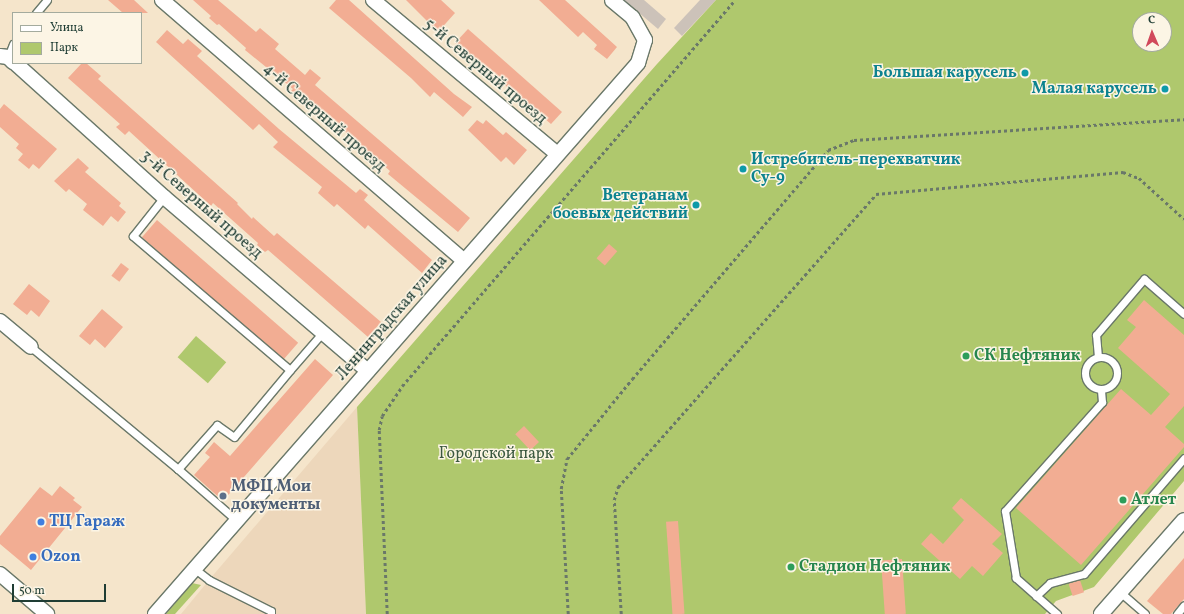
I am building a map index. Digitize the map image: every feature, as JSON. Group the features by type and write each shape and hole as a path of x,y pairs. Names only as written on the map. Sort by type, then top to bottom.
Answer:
{"street":[{"name":"4-й Северный проезд","path":"162,0 464,261"},
{"name":"5-й Северный проезд","path":"373,0 557,154"},
{"name":"Ленинградская улица","path":"155,614 638,63 645,40 632,17 612,0"},
{"name":"3-й Северный проезд","path":"15,64 164,197 368,371"},
{"path":"0,321 31,347"},
{"path":"1101,614 1184,520"},
{"path":"0,574 47,614"}],"lane":[{"path":"37,12 47,0"},
{"path":"9,59 12,48"},
{"path":"164,197 133,236 290,370"},
{"path":"1098,357 1096,335 1144,279 1184,314"},
{"path":"178,469 217,425 234,436 323,332"},
{"path":"31,347 178,469 237,521"},
{"path":"1098,357 1109,358 1118,372 1112,386 1101,390 1091,386 1085,377 1086,366 1098,357"},
{"path":"1057,614 1016,578 1006,511 1102,402 1101,390"},
{"path":"1036,596 1050,583 1084,574 1184,458"},
{"path":"195,569 209,580 271,612 271,614"},
{"path":"1120,592 1145,614"},
{"path":"1176,614 1184,605"}],"path":[{"path":"387,614 379,430 382,416 402,386 735,0"},
{"path":"568,614 561,489 567,459 632,378 828,150 854,140 1184,119"},
{"path":"621,614 614,500 618,487 876,194 1123,172 1139,178 1184,219"}],"shaded area":[{"path":"624,0 644,0 666,19 658,29"},
{"path":"700,0 716,0 682,36 674,28"},
{"path":"357,407 366,614 181,614 209,580"}],"green space":[{"name":"Городской парк","path":"716,0 1184,0 1184,481 1094,587 1056,601 1045,614 366,614 357,407 657,64"},
{"path":"196,336 226,362 208,383 178,357"},
{"path":"192,583 201,585 175,614 166,614"}],"building":[{"path":"108,0 134,0 148,13 142,12 122,12"},
{"path":"193,0 218,0 256,32 260,28 279,44 275,49 305,75 310,69 321,78 315,85 470,218 458,232 388,174 390,171 332,120 307,99 304,102 291,91 293,89 245,50 246,48 219,24 217,25 209,18 211,16"},
{"path":"336,0 349,0 454,94 472,107 463,117 434,92 430,97 411,78 329,8"},
{"path":"406,0 441,0 455,13 438,32"},
{"path":"539,0 565,0 617,47 607,59 594,49 597,45 583,32 578,37"},
{"path":"468,29 562,112 551,124 455,43"},
{"path":"167,30 183,44 188,39 202,51 197,56 279,129 356,193 360,189 368,195 364,200 432,260 422,273 368,225 365,229 337,204 334,207 318,193 322,187 273,147 278,142 259,124 253,130 156,42"},
{"path":"81,64 87,64 101,76 98,79 238,203 237,204 252,219 253,217 274,236 277,233 381,322 368,337 268,250 265,252 257,245 258,243 213,203 211,206 129,131 125,135 116,127 120,124 68,78"},
{"path":"4,104 57,149 39,169 33,164 29,169 18,160 23,154 16,148 19,144 0,127 0,109"},
{"path":"477,120 483,124 486,120 503,135 506,132 527,150 514,165 506,157 501,162 468,130"},
{"path":"78,158 89,168 85,172 121,203 119,206 126,212 118,222 111,216 103,226 83,210 87,204 69,189 66,192 54,181"},
{"path":"157,220 298,343 283,360 142,237"},
{"path":"609,244 617,251 605,266 597,258"},
{"path":"121,263 129,269 119,282 111,276"},
{"path":"29,284 50,301 39,317 31,310 27,315 13,304"},
{"path":"1144,300 1184,335 1184,406 1165,427 1184,444 1184,447 1081,565 1016,508 1121,389 1151,415 1170,394 1118,348 1136,327 1127,320"},
{"path":"102,309 123,327 105,348 95,339 90,345 79,336"},
{"path":"315,359 333,375 223,501 194,475 210,457 205,453 214,442 230,456"},
{"path":"524,426 539,442 530,450 515,434"},
{"name":"ТЦ Гараж","path":"60,486 75,498 73,500 82,507 31,570 0,544 0,536 40,487 52,496"},
{"path":"961,498 1002,534 992,544 1003,553 983,576 972,566 960,579 921,544 931,533 943,544 964,520 952,508"},
{"path":"678,521 684,614 672,614 666,522"},
{"path":"1184,558 1184,599 1171,614 1163,614 1147,601"},
{"path":"902,559 906,614 885,614 881,560"},
{"path":"1080,580 1084,592 1073,596 1069,584"}],"place":[{"name":"Большая карусель","path":"1025,73"},
{"name":"Малая карусель","path":"1165,89"},
{"name":"Истребитель-перехватчик Су-9","path":"743,169"},
{"name":"Ветеранам боевых действий","path":"696,205"},
{"name":"СК Нефтяник","path":"966,356"},
{"name":"МФЦ Мои документы","path":"223,496"},
{"name":"Атлет","path":"1123,500"},
{"name":"ТЦ Гараж","path":"41,522"},
{"name":"Ozon","path":"33,557"},
{"name":"Стадион Нефтяник","path":"791,567"}]}
